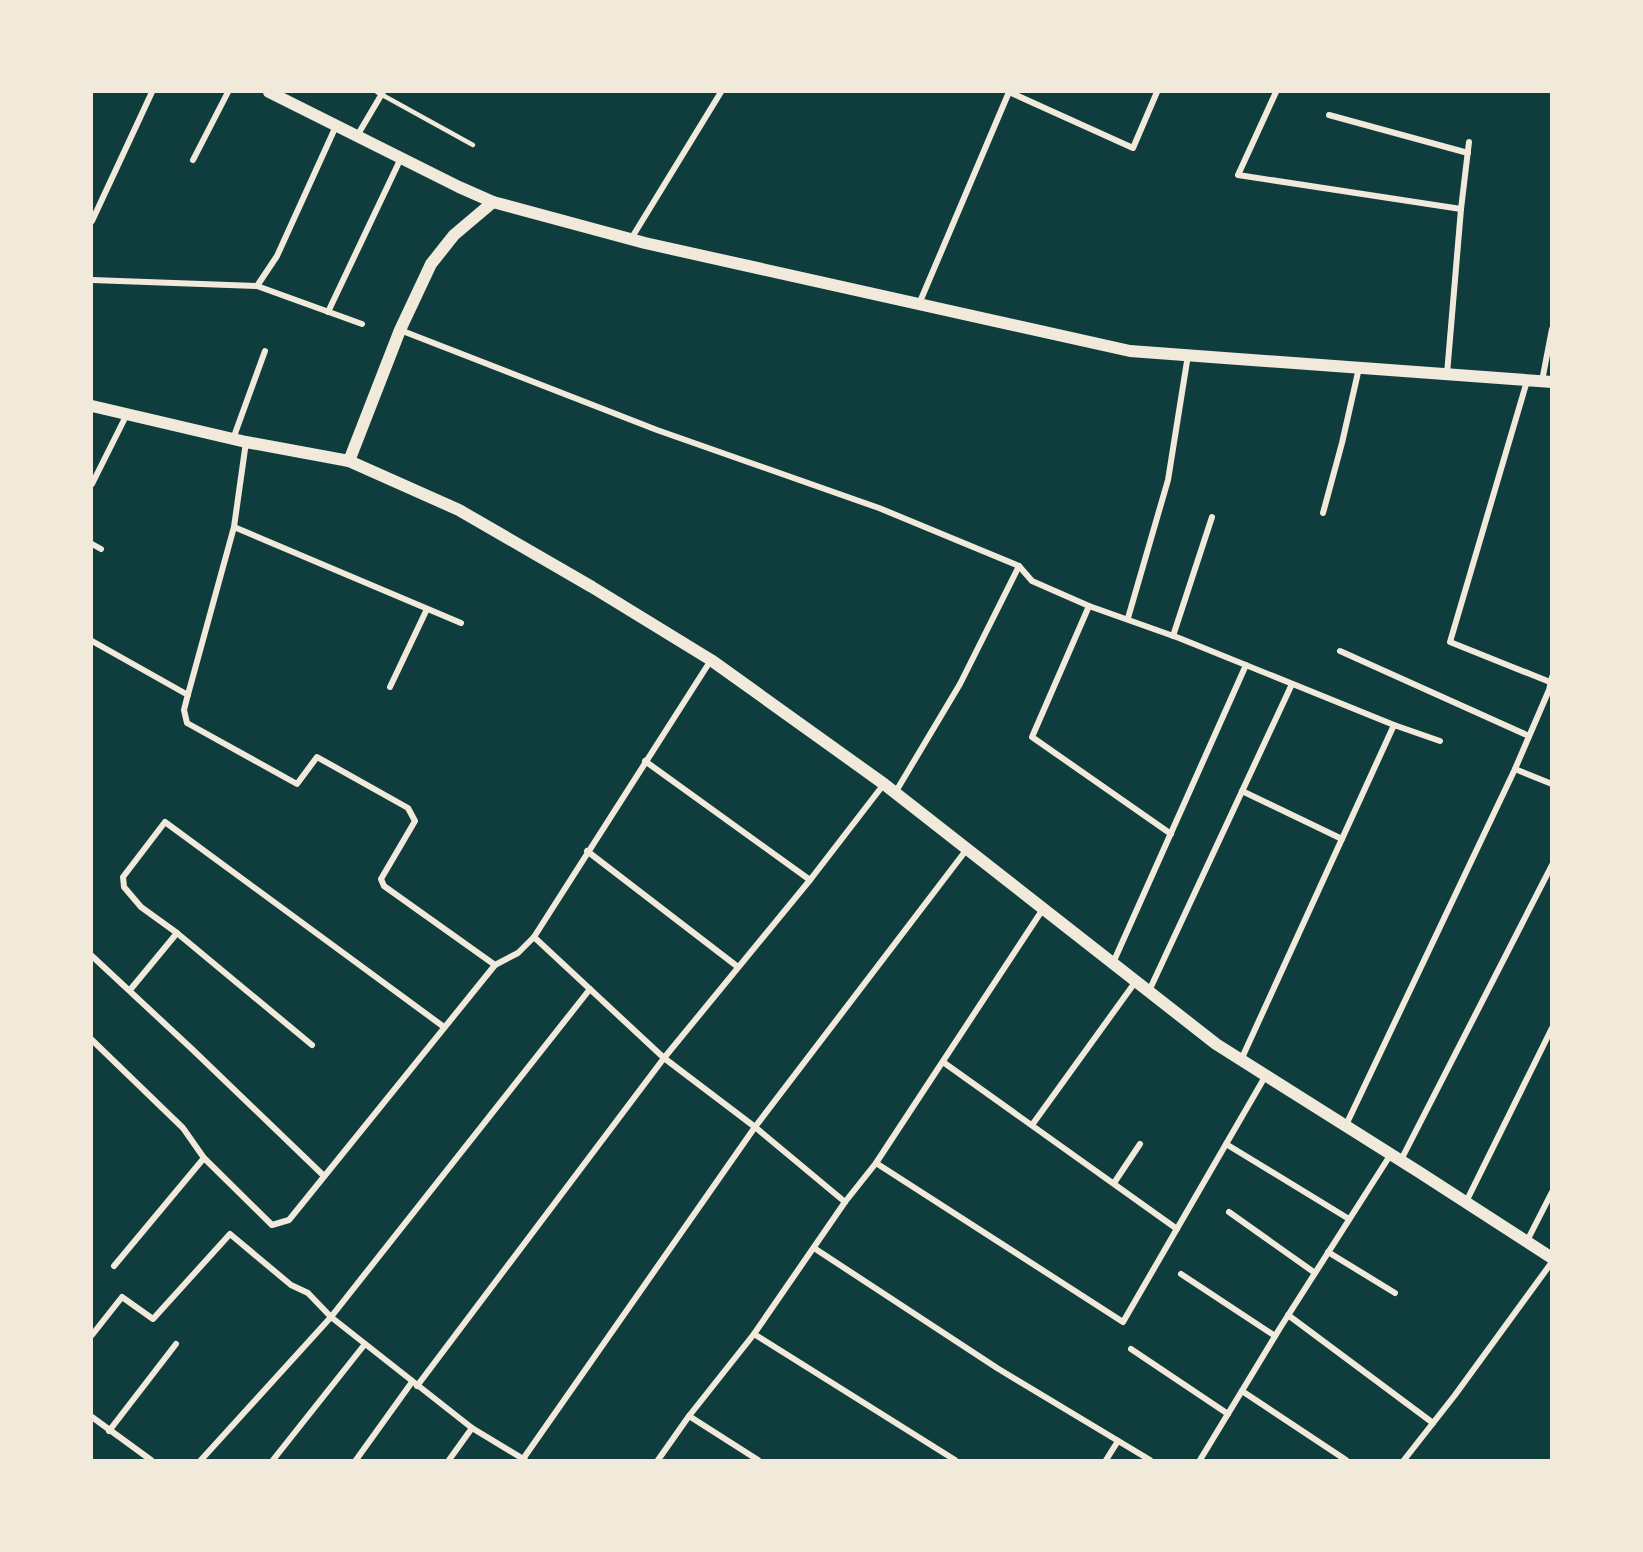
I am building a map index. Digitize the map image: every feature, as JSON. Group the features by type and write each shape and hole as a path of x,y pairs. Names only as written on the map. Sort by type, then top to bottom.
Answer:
{"main road":[{"path":"269,92 493,202 631,239 1130,351 1547,382"},
{"path":"349,461 400,330 431,264 454,236 493,202"},
{"path":"92,406 246,442 349,461 459,510 592,587 711,660 884,784 1216,1044 1466,1202 1551,1260"}],"street":[{"path":"92,220 152,92"},
{"path":"193,160 228,92"},
{"path":"357,136 380,92"},
{"path":"631,239 721,92"},
{"path":"918,304 1009,92 1133,148 1157,92"},
{"path":"1276,92 1238,175 1461,209"},
{"path":"1329,115 1468,153"},
{"path":"257,286 277,256 337,126"},
{"path":"1447,375 1469,142"},
{"path":"328,312 401,158"},
{"path":"92,280 257,286 362,324"},
{"path":"1547,382 1551,329"},
{"path":"400,330 657,430 879,508 1019,566 1032,581 1089,606 1128,618 1394,725 1440,741"},
{"path":"233,439 265,351"},
{"path":"1128,618 1168,480 1188,356"},
{"path":"1323,513 1359,368"},
{"path":"1346,1125 1515,769 1551,679 1450,642 1527,381"},
{"path":"92,483 127,414"},
{"path":"246,442 234,527 184,710 187,723 297,784 317,757 408,808 415,821 381,879 384,886 495,965"},
{"path":"1173,636 1212,517"},
{"path":"234,527 461,623"},
{"path":"92,544 101,549"},
{"path":"894,793 960,684 1019,566"},
{"path":"1089,606 1032,737 1171,834"},
{"path":"390,687 427,609"},
{"path":"92,641 188,695"},
{"path":"1340,651 1529,736"},
{"path":"92,1040 183,1128 204,1158 272,1225 289,1220 495,965 518,953 534,937 711,660"},
{"path":"1113,963 1246,665"},
{"path":"1149,991 1292,684"},
{"path":"1241,1060 1394,725"},
{"path":"645,761 810,880"},
{"path":"1515,769 1551,784"},
{"path":"356,1461 664,1058 810,880 884,784"},
{"path":"1242,791 1342,839"},
{"path":"312,1045 177,933 141,907 124,887 123,877 165,822 444,1027"},
{"path":"92,1335 122,1297 153,1319 230,1234 291,1285 308,1293 331,1317 414,1384 472,1428 524,1460 755,1127 967,849"},
{"path":"587,851 738,967"},
{"path":"1201,1460 1275,1336 1349,1219 1396,1157 1551,865"},
{"path":"658,1461 689,1416 754,1334 845,1202 876,1163 1043,909"},
{"path":"130,990 177,933"},
{"path":"534,937 664,1058 755,1127 845,1202"},
{"path":"92,956 324,1176"},
{"path":"1032,1125 1136,981"},
{"path":"201,1461 331,1317 590,989"},
{"path":"1466,1202 1551,1028"},
{"path":"943,1062 1177,1229"},
{"path":"876,1163 1123,1322 1266,1075"},
{"path":"1114,1184 1140,1144"},
{"path":"1226,1144 1349,1219"},
{"path":"114,1266 204,1158"},
{"path":"1526,1242 1551,1192"},
{"path":"1229,1212 1315,1273"},
{"path":"814,1248 997,1368 1150,1461"},
{"path":"1328,1252 1395,1293"},
{"path":"1404,1461 1551,1260"},
{"path":"1181,1274 1275,1336"},
{"path":"1288,1315 1433,1424"},
{"path":"754,1334 955,1461"},
{"path":"109,1431 176,1344"},
{"path":"273,1461 365,1344"},
{"path":"1131,1349 1228,1414"},
{"path":"1242,1391 1346,1461"},
{"path":"689,1416 758,1461"},
{"path":"92,1417 148,1460"},
{"path":"449,1461 472,1428"},
{"path":"1106,1461 1118,1441"}],"lane":[{"path":"380,92 473,145"}]}
